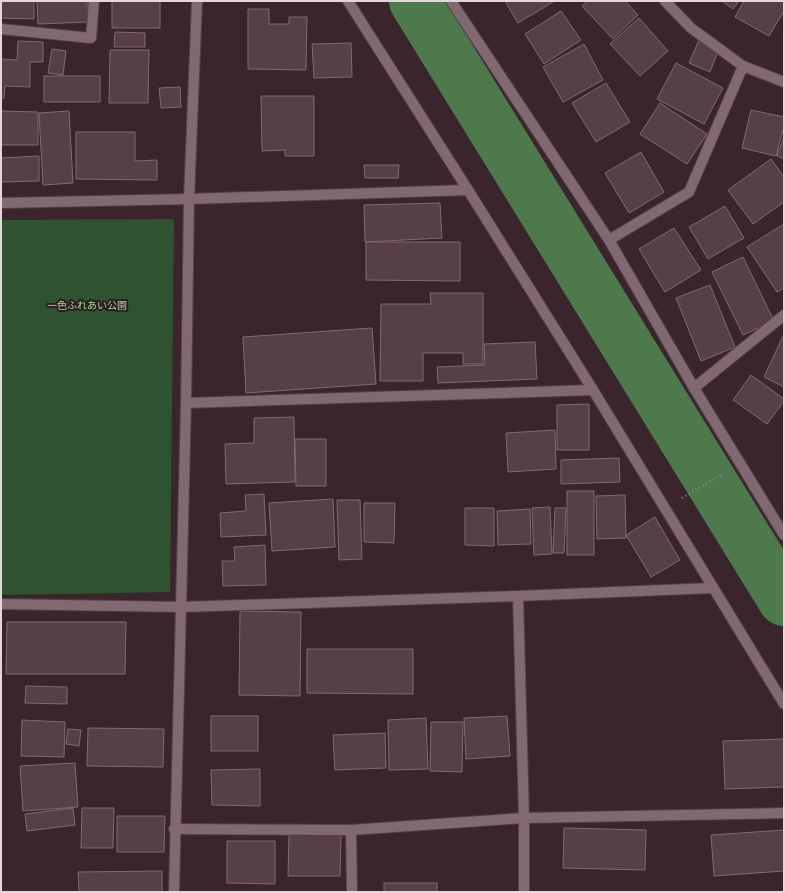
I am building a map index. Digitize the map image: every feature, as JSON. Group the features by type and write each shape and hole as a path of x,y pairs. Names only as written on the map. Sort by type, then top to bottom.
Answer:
{"street":[{"path":"1,29 91,38 94,1"},
{"path":"174,892 174,829 182,607 189,199 197,1"},
{"path":"348,1 593,390 712,588 784,704"},
{"path":"451,1 609,240 694,388 784,535"},
{"path":"665,1 691,28 743,66 784,82"},
{"path":"609,240 689,192 743,66"},
{"path":"1,203 189,199 468,190"},
{"path":"694,388 784,316"},
{"path":"186,403 593,390"},
{"path":"1,604 182,607 712,588"},
{"path":"518,596 524,818 524,892"},
{"path":"174,829 351,830 524,818 784,813"},
{"path":"351,830 352,892"}],"path":[{"path":"664,508 740,464"}],"green space":[{"name":"一色ふれあい公園","path":"174,219 170,592 1,595 1,220"}],"building":[{"path":"1,1 34,1 34,19 1,18"},
{"path":"37,1 87,1 88,22 38,24"},
{"path":"112,1 160,1 160,28 112,28"},
{"path":"505,1 552,1 553,2 518,23"},
{"path":"588,1 625,1 638,15 613,39 582,6"},
{"path":"722,1 739,1 733,9"},
{"path":"744,1 784,1 784,11 769,36 735,17"},
{"path":"248,9 269,9 269,24 289,24 289,17 307,17 306,70 248,69"},
{"path":"561,11 581,40 544,64 525,34"},
{"path":"639,18 668,51 640,76 610,44"},
{"path":"115,32 145,33 145,47 114,47"},
{"path":"699,40 719,49 710,72 689,63"},
{"path":"18,41 43,42 43,62 30,62 30,87 5,86 4,98 1,98 1,59 17,60"},
{"path":"351,43 352,77 314,78 312,44"},
{"path":"584,44 603,80 563,102 543,67"},
{"path":"52,49 66,51 63,75 48,73"},
{"path":"110,50 149,50 148,103 109,103"},
{"path":"676,63 723,88 704,124 657,99"},
{"path":"44,76 100,76 100,102 44,102"},
{"path":"606,83 630,122 596,142 572,103"},
{"path":"180,87 181,107 161,108 159,88"},
{"path":"261,96 314,96 314,156 285,156 285,150 262,151"},
{"path":"660,103 707,134 687,164 640,134"},
{"path":"751,110 784,117 784,126 776,156 742,148"},
{"path":"1,111 38,112 38,145 1,145"},
{"path":"69,111 73,183 43,185 39,113"},
{"path":"76,132 135,132 135,161 157,160 157,180 76,179"},
{"path":"784,137 784,159 777,156"},
{"path":"641,152 664,192 629,213 605,173"},
{"path":"39,156 39,181 1,182 1,158"},
{"path":"771,159 784,177 784,202 753,224 728,190"},
{"path":"364,165 399,165 398,178 365,178"},
{"path":"440,203 442,238 365,242 364,205"},
{"path":"725,206 744,238 708,259 689,227"},
{"path":"784,224 784,288 777,292 747,247"},
{"path":"674,228 701,270 665,292 639,249"},
{"path":"366,242 460,242 460,281 366,280"},
{"path":"743,257 774,321 743,335 712,272"},
{"path":"710,285 735,347 701,361 676,298"},
{"path":"430,293 483,293 483,364 463,364 463,353 423,353 423,381 380,381 381,304 431,304"},
{"path":"372,328 376,384 246,393 243,337"},
{"path":"784,334 784,387 764,377"},
{"path":"535,342 537,379 438,383 437,367 485,365 484,344"},
{"path":"751,375 784,399 767,424 733,400"},
{"path":"589,404 589,450 557,450 557,405"},
{"path":"294,417 295,482 226,484 225,444 254,443 254,418"},
{"path":"555,430 556,469 508,472 506,433"},
{"path":"295,439 326,439 326,486 296,486"},
{"path":"619,458 620,482 561,484 561,460"},
{"path":"567,491 594,491 594,555 567,555"},
{"path":"264,494 266,535 221,537 220,513 246,511 245,495"},
{"path":"625,495 626,538 597,539 596,496"},
{"path":"333,499 335,547 272,551 269,503"},
{"path":"337,500 360,500 362,559 339,560"},
{"path":"364,503 395,503 394,543 364,542"},
{"path":"550,507 552,554 534,555 532,508"},
{"path":"465,508 494,508 494,546 465,545"},
{"path":"555,508 566,508 564,553 553,553"},
{"path":"530,509 531,544 498,545 497,511"},
{"path":"655,517 680,560 651,577 626,535"},
{"path":"265,545 266,585 223,586 222,561 235,561 234,547"},
{"path":"240,611 301,612 300,696 239,695"},
{"path":"7,622 126,622 125,674 6,674"},
{"path":"307,649 413,649 413,694 307,693"},
{"path":"26,686 67,687 67,704 25,703"},
{"path":"211,716 258,716 258,751 211,751"},
{"path":"507,716 510,756 466,759 464,718"},
{"path":"426,718 428,769 389,770 388,720"},
{"path":"22,720 65,722 64,757 21,756"},
{"path":"431,722 463,722 462,772 430,771"},
{"path":"88,728 164,729 163,767 87,766"},
{"path":"68,729 81,730 79,746 66,744"},
{"path":"385,733 386,768 335,770 333,735"},
{"path":"784,739 784,787 725,789 723,741"},
{"path":"75,763 78,807 23,811 20,766"},
{"path":"260,769 260,806 212,805 211,770"},
{"path":"73,808 75,825 27,831 25,814"},
{"path":"82,808 114,808 113,848 81,848"},
{"path":"117,816 165,816 164,852 117,852"},
{"path":"564,828 646,830 645,870 563,868"},
{"path":"784,830 784,871 714,876 711,835"},
{"path":"289,834 341,835 340,876 288,876"},
{"path":"227,841 275,841 275,884 227,883"},
{"path":"162,871 162,892 79,892 78,872"},
{"path":"384,883 437,883 437,892 384,892"}],"waterway":[{"path":"415,1 784,600"}]}
